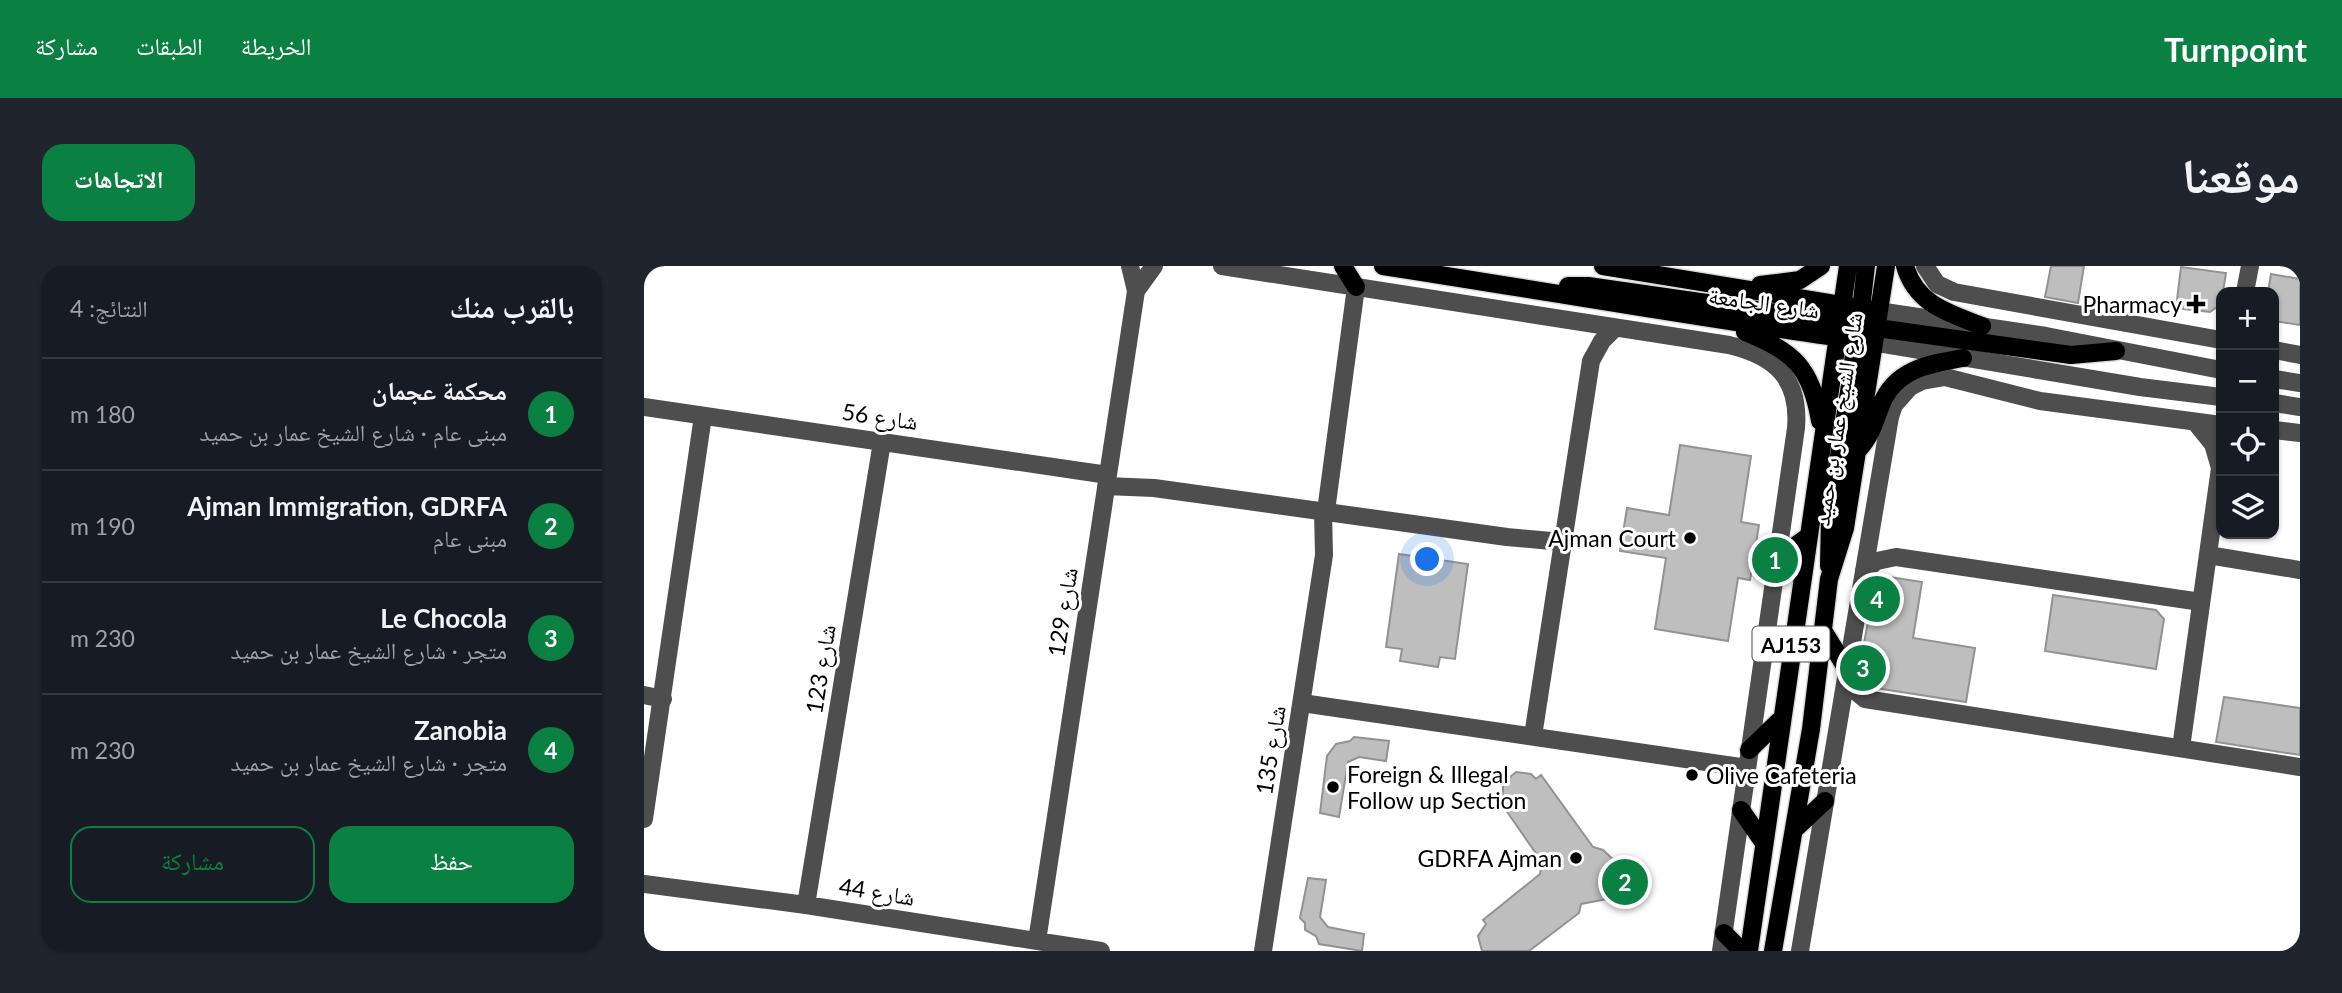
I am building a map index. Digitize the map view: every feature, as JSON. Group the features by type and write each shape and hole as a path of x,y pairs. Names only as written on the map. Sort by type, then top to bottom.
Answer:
{"main road":[{"path":"1343,266 1356,287"},
{"name":"شارع الجامعة","path":"1383,266 1552,291 1722,322 1858,324"},
{"name":"شارع الجامعة","path":"1603,266 1712,285 1858,324"},
{"path":"1712,285 1785,284 1800,280 1821,266"},
{"name":"شارع الشيخ عمار بن حميد","path":"1773,951 1824,632 1829,579 1843,535 1856,452 1858,324 1848,266"},
{"path":"1829,579 1829,514 1866,266"},
{"name":"شارع الشيخ عمار بن حميد","path":"1749,951 1821,432 1858,324 1886,266"},
{"path":"1905,266 1914,289 1924,299 1935,307 1982,326"},
{"path":"1552,291 1568,286 1588,286 2071,355 2116,351"},
{"path":"1722,322 1777,345 1798,362 1811,387 1821,432"},
{"path":"1856,452 1874,427 1885,396 1902,377 1924,365 1963,358"},
{"path":"1777,559 1806,538"},
{"path":"1824,632 1847,677"},
{"path":"1748,759 1779,721"},
{"path":"1794,830 1825,801"},
{"path":"1741,810 1764,843"},
{"path":"1723,942 1742,951"}],"street":[{"name":"شارع 129","path":"1037,941 1136,291 1130,266"},
{"name":"شارع 129","path":"1136,291 1154,266"},
{"path":"1222,266 1745,349 1765,357 1782,373 1793,393 1797,416 1723,942"},
{"path":"1925,266 1937,285 1954,292 2216,340"},
{"path":"2246,287 2250,266"},
{"name":"شارع 135","path":"1264,951 1324,555 1356,287"},
{"path":"1577,323 1591,361"},
{"name":"شارع الجامعة","path":"1858,324 1982,326 2216,369"},
{"name":"شارع الجامعة","path":"1858,324 1963,358 2140,387 2216,396"},
{"path":"1533,736 1591,361 1602,341 1615,328"},
{"path":"2279,351 2300,355"},
{"path":"2188,365 2216,357"},
{"path":"1800,951 1890,417 1901,395 1922,381 1945,377 2040,401 2216,425"},
{"path":"2279,380 2300,383"},
{"path":"2140,387 2175,419"},
{"path":"2279,405 2300,407"},
{"name":"شارع 56","path":"644,407 1107,477 1154,488 1507,537 1518,542 1562,546"},
{"path":"644,819 703,416"},
{"path":"2196,423 2213,444 2216,453"},
{"name":"شارع 123","path":"806,905 883,442"},
{"path":"2181,748 2220,476"},
{"path":"1870,537 1896,557"},
{"path":"2208,555 2300,570"},
{"path":"1864,570 1877,561 1896,557 2201,603"},
{"path":"1847,677 1865,699"},
{"path":"644,695 663,699"},
{"path":"1840,709 1865,699 2300,767"},
{"path":"1302,703 1533,736 1748,759"},
{"name":"شارع 44","path":"644,884 806,905 1101,951"}],"building":[{"path":"2051,266 2084,266 2078,303 2045,297"},
{"path":"2181,267 2226,273 2224,287 2216,287 2216,308 2210,312 2176,308"},
{"path":"2271,274 2300,279 2300,325 2279,322 2279,287 2269,287"},
{"name":"Ajman Court","path":"1680,445 1751,456 1741,522 1759,525 1750,580 1738,578 1728,641 1655,629 1666,558 1620,551 1627,508 1669,515"},
{"path":"1399,554 1468,564 1455,659 1440,657 1438,667 1400,661 1402,649 1386,647"},
{"path":"1877,575 1922,582 1913,638 1975,648 1966,702 1869,687 1861,680 1859,669"},
{"path":"2053,595 2156,610 2164,619 2156,669 2045,651"},
{"path":"2224,697 2300,708 2300,755 2216,742"},
{"name":"Foreign & Illegal Follow up Section","path":"1354,737 1389,741 1386,761 1359,757 1348,762 1339,817 1320,813 1327,756 1336,744 1350,741"},
{"name":"GDRFA Ajman","path":"1516,772 1531,774 1536,779 1541,775 1593,847 1603,850 1617,863 1619,878 1607,899 1581,904 1579,913 1529,951 1482,951 1478,936 1486,924 1483,920 1540,874 1542,862 1503,806 1503,783"},
{"path":"1308,878 1326,880 1320,917 1328,927 1364,934 1362,951 1319,944 1316,936 1305,930 1305,923 1300,918"}],"place":[{"name":"Pharmacy","path":"2196,304"},
{"name":"Ajman Court","path":"1690,538"},
{"name":"محكمة عجمان","path":"1775,560"},
{"name":"Zanobia","path":"1877,599"},
{"name":"Le Chocola","path":"1863,668"},
{"name":"Olive Cafeteria","path":"1692,775"},
{"name":"Foreign & Illegal Follow up Section","path":"1333,787"},
{"name":"GDRFA Ajman","path":"1576,858"},
{"name":"Ajman Immigration, GDRFA","path":"1625,882"}]}
